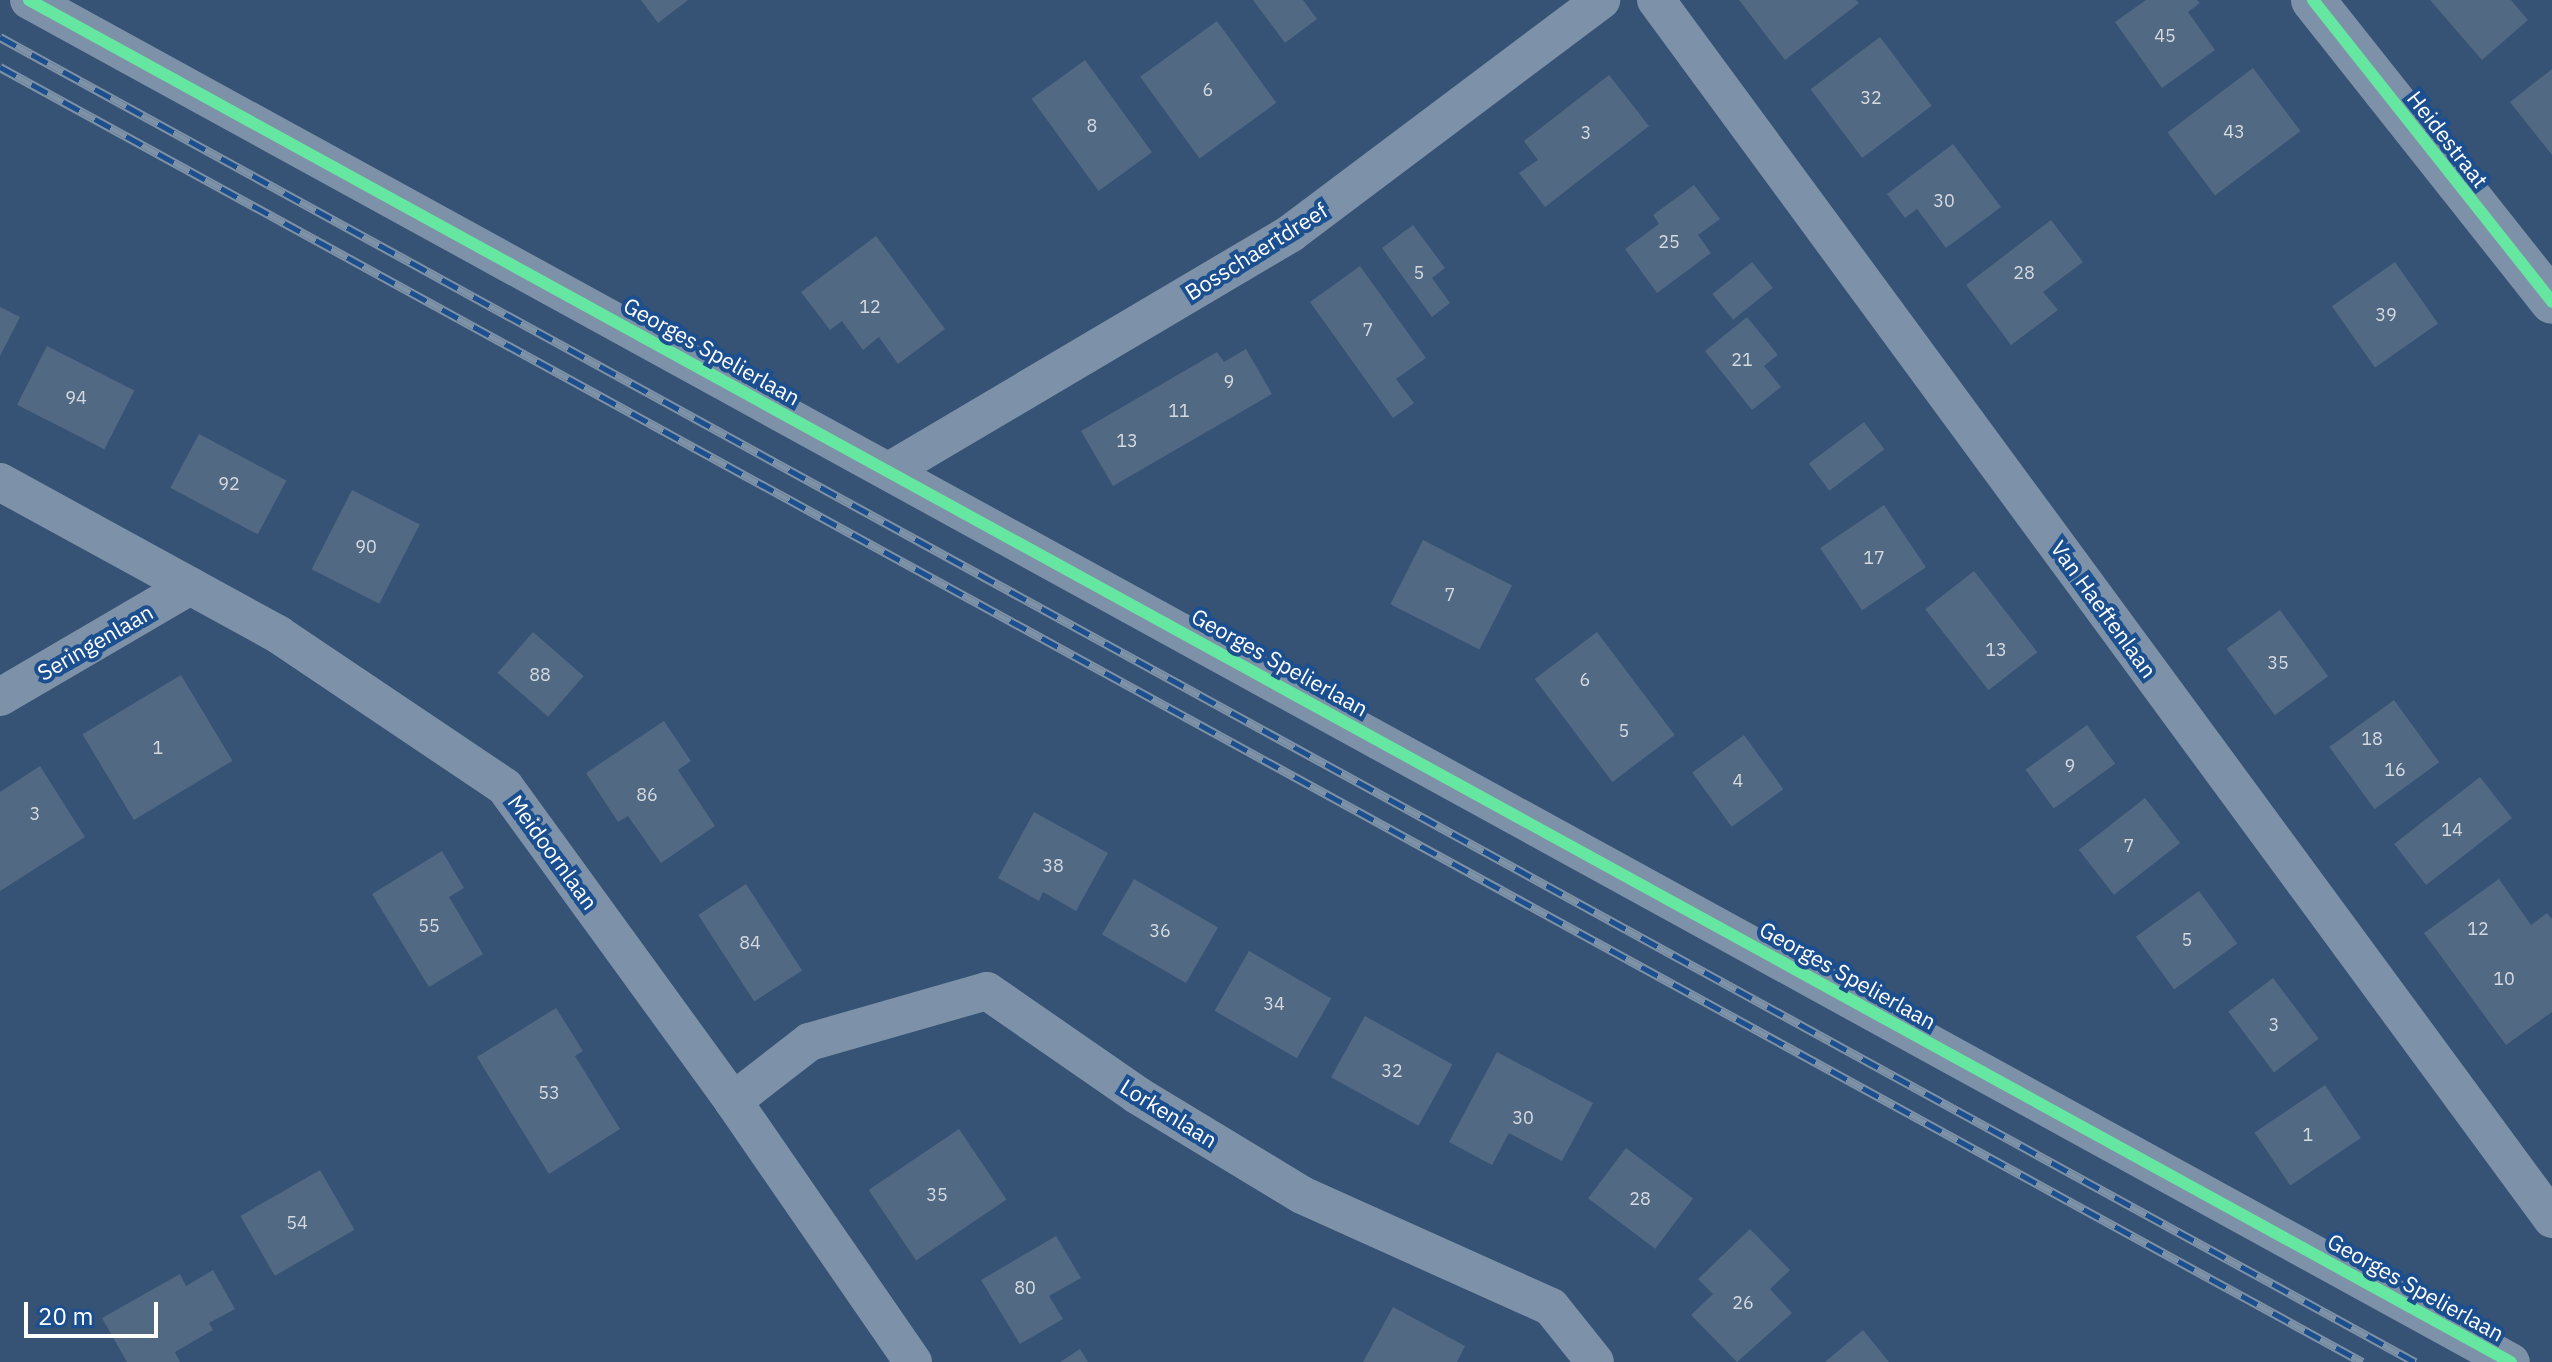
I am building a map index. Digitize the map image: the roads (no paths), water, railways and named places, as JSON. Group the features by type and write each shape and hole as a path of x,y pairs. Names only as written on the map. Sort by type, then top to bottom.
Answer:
{"street":[{"name":"Georges Spelierlaan","path":"29,0 2511,1362"},
{"name":"Bosschaertdreef","path":"889,471 1291,233 1601,0"},
{"name":"Van Haeftenlaan","path":"1656,0 2552,1219"},
{"name":"Heidestraat","path":"2313,0 2552,302"},
{"name":"Meidoornlaan","path":"0,482 279,635 505,787 733,1101 913,1362"},
{"name":"Seringenlaan","path":"0,697 190,586"},
{"name":"Lorkenlaan","path":"733,1101 809,1042 987,991 1137,1095 1302,1195 1551,1307 1595,1362"}],"railway":[{"path":"0,37 2415,1362"},
{"path":"0,67 2362,1362"}]}
